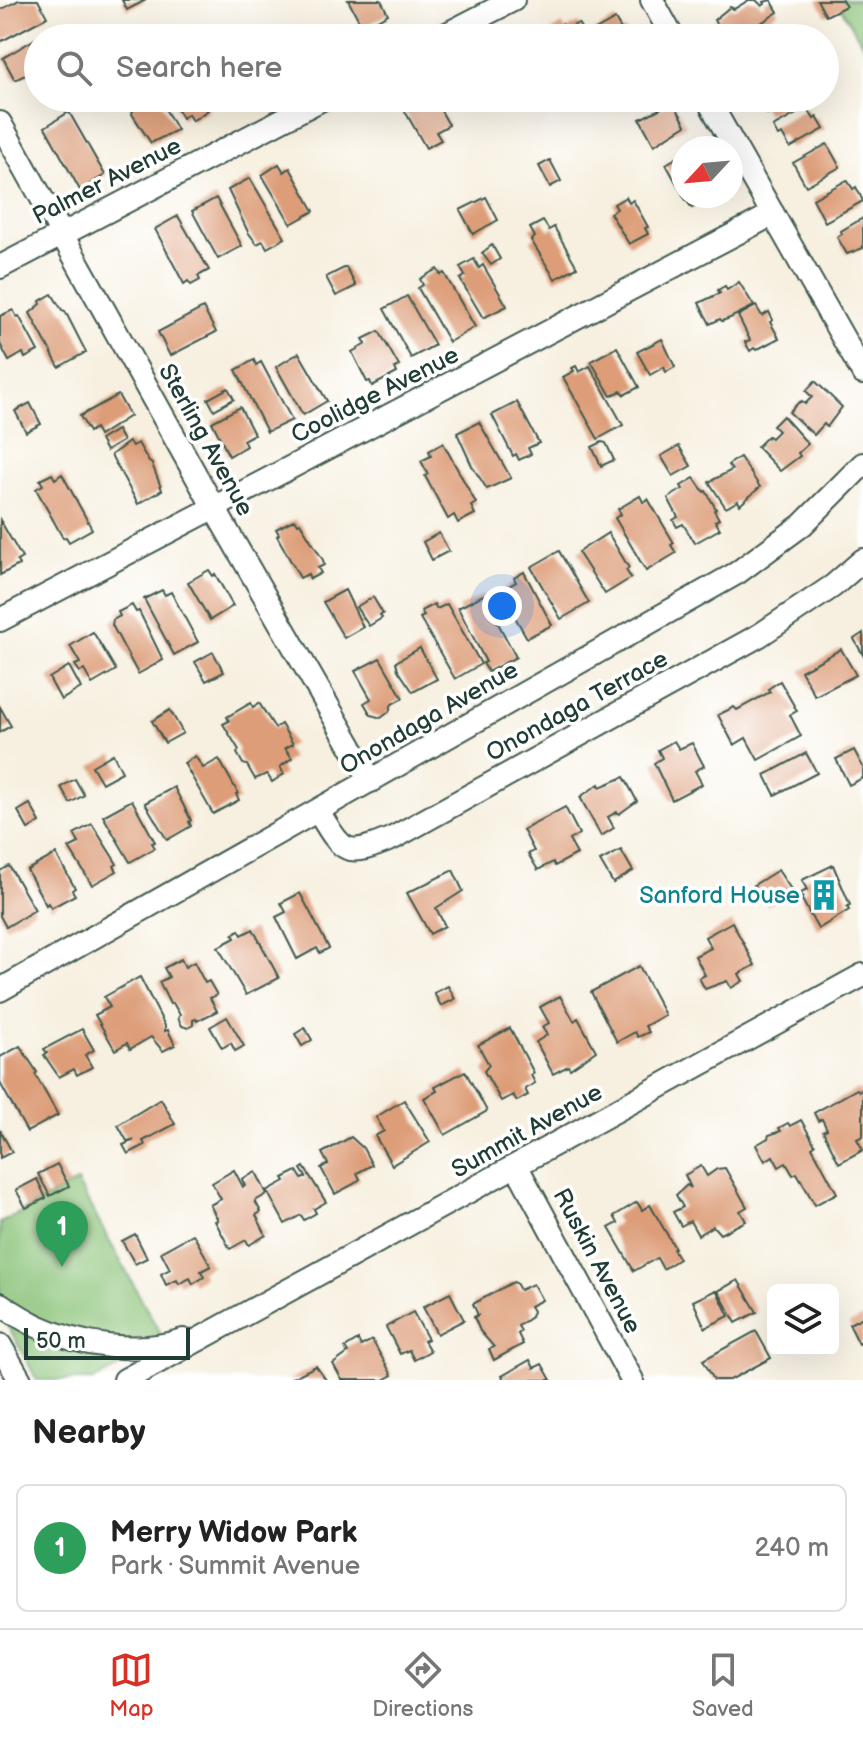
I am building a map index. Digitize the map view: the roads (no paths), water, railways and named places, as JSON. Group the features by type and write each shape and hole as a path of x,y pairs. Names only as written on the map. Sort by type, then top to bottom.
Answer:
{"street":[{"path":"466,24 513,0"},
{"path":"652,0 665,24"},
{"name":"Palmer Avenue","path":"0,267 297,112"},
{"path":"715,112 863,373"},
{"name":"Sterling Avenue","path":"0,123 214,508 371,781"},
{"name":"Coolidge Avenue","path":"0,620 773,214"},
{"name":"Onondaga Avenue","path":"0,990 737,573 802,525 863,464"},
{"name":"Onondaga Terrace","path":"318,811 337,843 349,849 362,850 393,838 760,635 833,586 863,560"},
{"name":"Summit Avenue","path":"125,1380 863,975"},
{"name":"Ruskin Avenue","path":"517,1167 632,1380"},
{"name":"Summit Avenue","path":"0,1304 36,1326 63,1337 115,1347 166,1346 215,1330"},
{"path":"0,1345 20,1380"}],"place":[{"name":"Sanford House","path":"824,895"},
{"name":"Merry Widow Park","path":"62,1267"}]}
